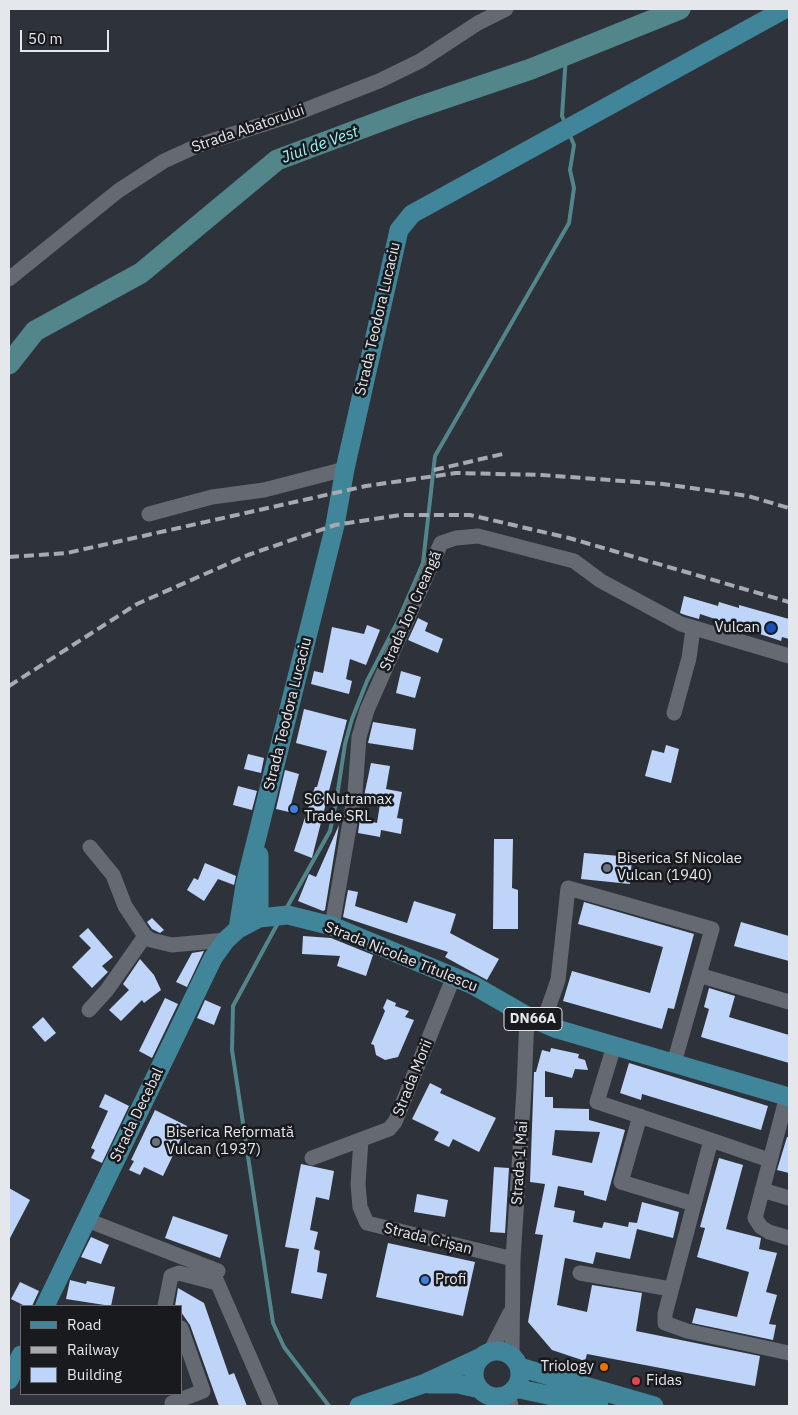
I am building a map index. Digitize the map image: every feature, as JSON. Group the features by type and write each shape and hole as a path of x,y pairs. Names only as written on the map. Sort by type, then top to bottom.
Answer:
{"main road":[{"name":"Strada Teodora Lucaciu","path":"232,935 257,844 335,525 345,469 399,230 412,214 785,9"},
{"name":"Strada Teodora Lucaciu","path":"257,844 260,875 275,916"},
{"name":"Strada Nicolae Titulescu","path":"275,916 332,926 454,976 535,1020 614,1046 788,1096"},
{"path":"232,935 275,916"},
{"name":"Strada Decebal","path":"45,1305 206,971 232,935"},
{"path":"359,1406 423,1384 486,1354 498,1351 515,1362 654,1406"},
{"path":"486,1354 474,1369 476,1383 500,1396"},
{"path":"9,1380 20,1357"},
{"path":"500,1396 518,1381 515,1362"},
{"path":"423,1384 458,1384 500,1396 599,1406"}],"street":[{"name":"Strada Abatorului","path":"9,279 118,191 164,160 199,145 292,115 379,81 420,61 478,23 506,9"},
{"path":"149,514 212,497 264,490 345,469"},
{"name":"Strada Ion Creangă","path":"332,926 355,793 360,737 367,710 441,543 456,538 478,536 574,561 601,582 693,629 789,656"},
{"path":"674,713 689,658 693,629"},
{"path":"90,847 113,875 125,906 145,936 151,940 172,945 232,935"},
{"name":"Strada 1 Mai","path":"515,1362 511,1309 524,1089 535,1020 558,980 568,888 712,929 699,975"},
{"path":"89,1010 145,936"},
{"path":"674,1063 699,975 789,1002"},
{"name":"Strada Morii","path":"312,1158 389,1129 395,1122 454,976"},
{"path":"614,1046 597,1102 769,1160"},
{"path":"788,1096 769,1160 755,1218 761,1227 789,1238"},
{"path":"640,1116 621,1182 694,1204"},
{"name":"Strada Crișan","path":"361,1140 358,1184 360,1207 367,1223 513,1259"},
{"path":"711,1140 671,1289 664,1323 687,1331 789,1350"},
{"path":"762,1190 789,1198"},
{"path":"87,1220 215,1274 271,1406"},
{"path":"165,1305 171,1276 179,1273 215,1274"},
{"path":"580,1274 671,1289"},
{"name":"Strada 1 Mai","path":"486,1354 511,1309"},
{"path":"170,1405 204,1391 182,1331"}],"building":[{"path":"684,596 718,606 719,602 739,608 739,605 789,619 789,639 782,637 781,641 700,614 699,619 680,613"},
{"path":"418,618 428,623 425,631 443,639 438,653 408,640"},
{"path":"367,625 380,630 366,665 350,659 346,679 352,681 349,694 311,684 314,671 323,673 332,627 364,634"},
{"path":"401,671 421,677 415,698 396,693"},
{"path":"304,709 347,720 312,858 294,851 315,787 317,787 327,751 296,743"},
{"path":"373,722 416,729 413,750 368,743"},
{"path":"666,745 679,749 671,783 645,776 652,750 664,753"},
{"path":"248,754 264,758 261,773 244,769"},
{"path":"371,763 390,766 386,789 402,792 397,818 403,819 401,834 381,830 380,837 358,833 360,819 377,823 380,804 363,801"},
{"path":"285,770 299,774 289,812 276,809"},
{"path":"238,786 257,791 252,810 233,805"},
{"path":"339,825 325,910 323,911 298,901 309,874 316,877"},
{"path":"494,839 513,839 512,888 518,890 518,929 493,929"},
{"name":"Biserica Sf Nicolae Vulcan (1940)","path":"584,853 632,857 630,884 581,879"},
{"path":"205,863 236,876 234,885 218,879 204,901 187,890 194,878 198,880"},
{"path":"348,890 358,892 355,906 407,923 414,901 456,914 450,933 499,959 487,980 445,957 448,952 343,917"},
{"path":"584,902 694,934 674,1009 668,1008 662,1029 563,1001 572,971 650,993 663,947 578,924"},
{"path":"152,918 164,930 160,933 152,929 147,922"},
{"path":"741,922 789,936 789,961 734,946"},
{"path":"88,928 113,957 102,966 108,972 92,988 72,967 91,948 79,936"},
{"path":"303,936 331,938 373,955 366,976 337,966 340,956 302,954"},
{"path":"204,951 187,987 176,982 192,953"},
{"path":"140,959 154,975 161,990 144,1003 142,1000 121,1021 109,1010 129,990 123,984"},
{"path":"709,988 735,996 729,1017 789,1035 789,1063 701,1037 709,1009 704,1007"},
{"path":"165,998 178,1004 152,1058 139,1051"},
{"path":"387,999 396,1003 395,1006 409,1011 405,1017 414,1020 398,1057 385,1060 376,1055 374,1045 371,1044 385,1011 383,1008"},
{"path":"205,1000 221,1007 214,1025 197,1018"},
{"path":"43,1017 56,1033 45,1042 32,1027"},
{"path":"551,1048 579,1054 578,1058 585,1060 588,1070 575,1069 572,1078 545,1071 545,1097 553,1097 553,1108 589,1109 589,1120 625,1130 606,1201 584,1195 584,1191 558,1186 554,1207 575,1211 573,1222 602,1228 604,1222 628,1227 629,1222 637,1223 642,1202 679,1212 673,1238 637,1229 630,1259 596,1252 593,1264 565,1258 557,1305 587,1312 592,1285 642,1293 636,1331 760,1356 755,1386 587,1354 585,1361 552,1350 528,1322 543,1235 535,1234 545,1184 530,1182 534,1072 536,1072 542,1050 550,1052","holes":["555,1130 600,1132 592,1163 552,1155"]},
{"path":"629,1063 768,1106 761,1130 642,1094 641,1100 620,1093"},
{"path":"430,1083 442,1089 440,1093 496,1118 479,1152 453,1139 449,1147 434,1140 439,1132 412,1119"},
{"path":"105,1094 129,1106 102,1163 91,1158 95,1150 91,1148 108,1111 99,1107"},
{"path":"155,1110 187,1126 163,1176 144,1167 140,1175 129,1170 134,1161 131,1160"},
{"path":"787,1137 789,1137 789,1173 777,1170"},
{"path":"719,1158 743,1165 726,1229 761,1238 759,1249 777,1253 766,1292 777,1295 769,1324 776,1325 773,1340 692,1323 696,1308 737,1317 749,1272 697,1257 705,1228 700,1227"},
{"path":"301,1164 334,1171 329,1200 316,1197 310,1230 318,1232 314,1249 320,1251 317,1272 327,1274 322,1299 291,1293 299,1249 285,1247"},
{"path":"494,1167 509,1168 505,1233 490,1232"},
{"path":"9,1188 30,1200 9,1240"},
{"path":"417,1194 448,1200 445,1217 414,1212"},
{"path":"173,1216 228,1235 220,1258 165,1238"},
{"path":"91,1237 109,1245 101,1264 81,1257"},
{"name":"Profi","path":"388,1243 475,1262 463,1316 376,1297"},
{"path":"70,1280 86,1284 87,1281 115,1287 111,1305 66,1299"},
{"path":"20,1282 39,1291 32,1305 23,1305 11,1299"},
{"path":"178,1288 204,1303 229,1375 234,1373 247,1406 219,1406 190,1325 182,1313 182,1305 175,1305"}],"waterway":[{"name":"Jiul de Vest","path":"9,364 35,331 141,273 277,160 416,108 531,69 680,9"},
{"path":"566,55 562,116 566,125"},
{"path":"286,909 330,831 345,744 352,719 367,681 397,623 423,563 435,456 569,223 574,188 570,170 574,145 569,133"},
{"path":"279,921 233,1006 232,1050 273,1323 284,1347 329,1406"}],"railway":[{"path":"434,470 507,453"},
{"path":"9,557 67,553 366,486 456,473 542,475 663,484 748,496 789,508"},
{"path":"9,686 137,604 248,555 335,525 400,515 470,515 569,538 789,602"}],"place":[{"name":"Vulcan","path":"771,628"},
{"name":"SC Nutramax Trade SRL","path":"294,809"},
{"name":"Biserica Sf Nicolae Vulcan (1940)","path":"607,868"},
{"name":"Biserica Reformată Vulcan (1937)","path":"156,1142"},
{"name":"Profi","path":"425,1280"},
{"name":"Triology","path":"604,1367"},
{"name":"Fidas","path":"636,1381"}]}
